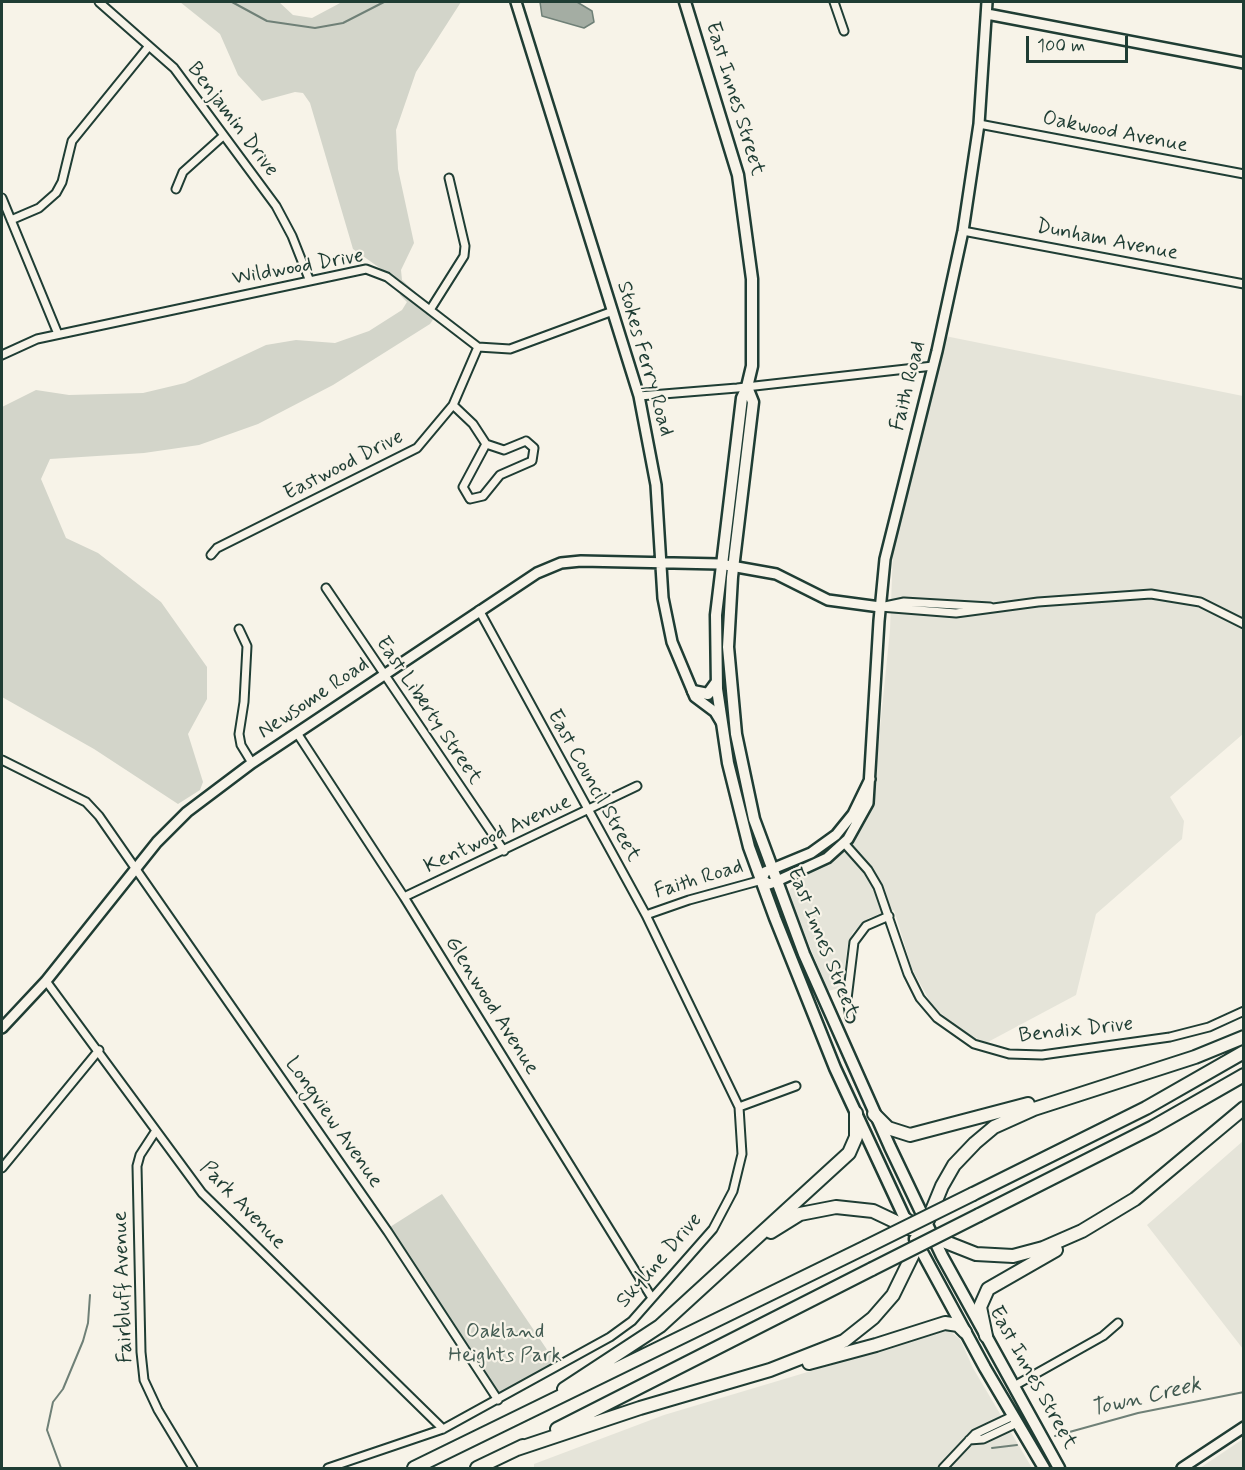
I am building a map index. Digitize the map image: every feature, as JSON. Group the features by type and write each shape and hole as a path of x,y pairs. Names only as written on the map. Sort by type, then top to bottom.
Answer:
{"highway":[{"path":"746,1377 828,1349 860,1330 893,1295 948,1175 984,1134 1028,1111 1195,1057 1244,1037"},
{"path":"414,1468 529,1414 1146,1108 1244,1052"},
{"path":"477,1468 1153,1126 1244,1075"},
{"path":"874,1114 888,1128 910,1135 1111,1084"},
{"path":"986,1336 980,1307 990,1286 1079,1238 1127,1205 1163,1178 1244,1108"},
{"path":"529,1414 546,1400 648,1335 707,1284 849,1153 856,1137 856,1113"},
{"path":"707,1284 779,1226 812,1210 836,1207 861,1208 884,1215 922,1234 976,1254 1019,1255 1065,1239 1127,1205"},
{"path":"518,1449 634,1409 746,1377 862,1349 945,1323 958,1325 964,1332"}],"main road":[{"name":"East Innes Street","path":"685,2 726,128 742,192 752,279 753,329 747,387 742,398 720,564 716,627 716,677 721,722 739,811 762,880 816,1022 856,1113 922,1234 986,1336 1059,1468"},
{"name":"East Innes Street","path":"747,387 753,402 733,565 728,635 732,709 748,795 775,882 808,966 874,1114 964,1332 1044,1468"},
{"path":"693,691 701,695 710,694 715,687 716,677"}],"street":[{"name":"Benjamin Drive","path":"99,2 174,68 222,137 276,206 309,279"},
{"name":"Stokes Ferry Road","path":"516,2 639,396 656,485 660,562 670,638 696,699 715,712 721,722"},
{"path":"834,2 844,31"},
{"name":"Faith Road","path":"646,915 689,900 762,880 769,884 820,863 844,843 867,807 880,607 890,534 933,366 963,231 979,124 987,2"},
{"path":"987,15 1244,63"},
{"path":"10,220 39,208 56,193 62,182 72,141 149,46"},
{"name":"Oakwood Avenue","path":"979,124 1244,174"},
{"path":"176,189 183,172 222,137"},
{"path":"430,310 464,256 465,246 449,178"},
{"path":"2,198 58,334"},
{"name":"Dunham Avenue","path":"963,231 1244,284"},
{"name":"Wildwood Drive","path":"2,355 37,339 58,334 309,279 366,269 387,277 478,347"},
{"path":"478,347 510,349 613,311"},
{"name":"Eastwood Drive","path":"212,553 417,448 453,405 478,347"},
{"path":"639,396 747,387 933,366"},
{"path":"453,405 472,424 486,444 504,450 526,441 531,443 535,455 532,460 500,476 483,496 470,499 464,487 486,444"},
{"name":"Newsome Road","path":"2,1028 46,981 136,868 187,812 252,763 530,577 561,563 594,561 733,565 783,577 828,600 880,607"},
{"name":"East Liberty Street","path":"326,588 504,851"},
{"path":"880,607 904,602 976,604 995,608 1151,594 1200,602 1244,624"},
{"name":"East Council Street","path":"479,610 646,915 739,1107"},
{"path":"239,629 247,646 244,702 239,734 241,745 252,763"},
{"name":"Glenwood Avenue","path":"297,733 404,897 652,1299"},
{"path":"2,759 86,802 136,868"},
{"name":"Faith Road","path":"762,880 765,872 811,853 832,839 853,814 870,779"},
{"name":"Kentwood Avenue","path":"404,897 588,812 637,786"},
{"name":"Bendix Drive","path":"844,843 873,877 912,984 930,1011 964,1039 997,1052 1019,1056 1042,1055 1170,1037 1209,1027 1244,1011"},
{"name":"Longview Avenue","path":"136,868 388,1232 498,1400"},
{"path":"850,1018 847,999 854,942 866,926 889,916"},
{"name":"Park Avenue","path":"46,981 202,1193 443,1429"},
{"path":"2,1168 99,1050"},
{"path":"739,1107 796,1086"},
{"name":"Skyline Drive","path":"328,1468 443,1429 610,1337 632,1321 713,1229 726,1207 737,1179 742,1154 739,1107"},
{"name":"Fairbluff Avenue","path":"155,1132 140,1155 137,1166 144,1380 158,1410 193,1468"},
{"path":"1014,1386 1103,1336 1118,1323"},
{"path":"944,1468 980,1431 1015,1419"},
{"path":"1182,1468 1244,1427"}],"shaded area":[{"path":"540,2 577,2 592,11 594,22 584,28 542,16"},
{"path":"945,336 1243,396 1243,734 1170,797 1184,821 1182,839 1096,914 1076,995 986,1043 957,1028 932,1005 912,969 894,910 869,918 853,932 847,948 843,987 828,991 788,893 796,880 821,865 869,810 873,797 890,630 893,550"},
{"path":"1243,1141 1243,1349 1147,1225"},
{"path":"948,1330 960,1339 973,1368 1032,1468 534,1468 534,1464 664,1415"},
{"path":"1243,1439 1243,1468 1200,1468"}],"green space":[{"path":"180,2 279,2 293,15 312,18 342,2 461,2 416,72 396,130 398,169 414,243 401,270 402,280 425,301 420,308 434,318 430,324 333,385 258,424 199,445 144,453 50,459 41,479 66,538 98,553 161,602 207,667 207,699 188,734 203,782 200,790 178,804 94,749 2,697 2,407 36,390 69,395 143,393 185,383 266,345 296,340 335,343 369,331 402,310 407,302 400,295 398,281 353,249 310,103 303,93 295,92 262,101 238,75 220,34"},
{"name":"Oakland Heights Park","path":"442,1194 556,1363 499,1395 390,1227"}],"waterway":[{"path":"232,2 267,21 315,28 343,23 384,2"},
{"path":"61,1468 47,1430 53,1402 63,1389 83,1341 88,1323 90,1295"},
{"name":"Town Creek","path":"1055,1436 1138,1413 1244,1392"},
{"name":"Town Creek","path":"992,1448 1017,1445"}]}
